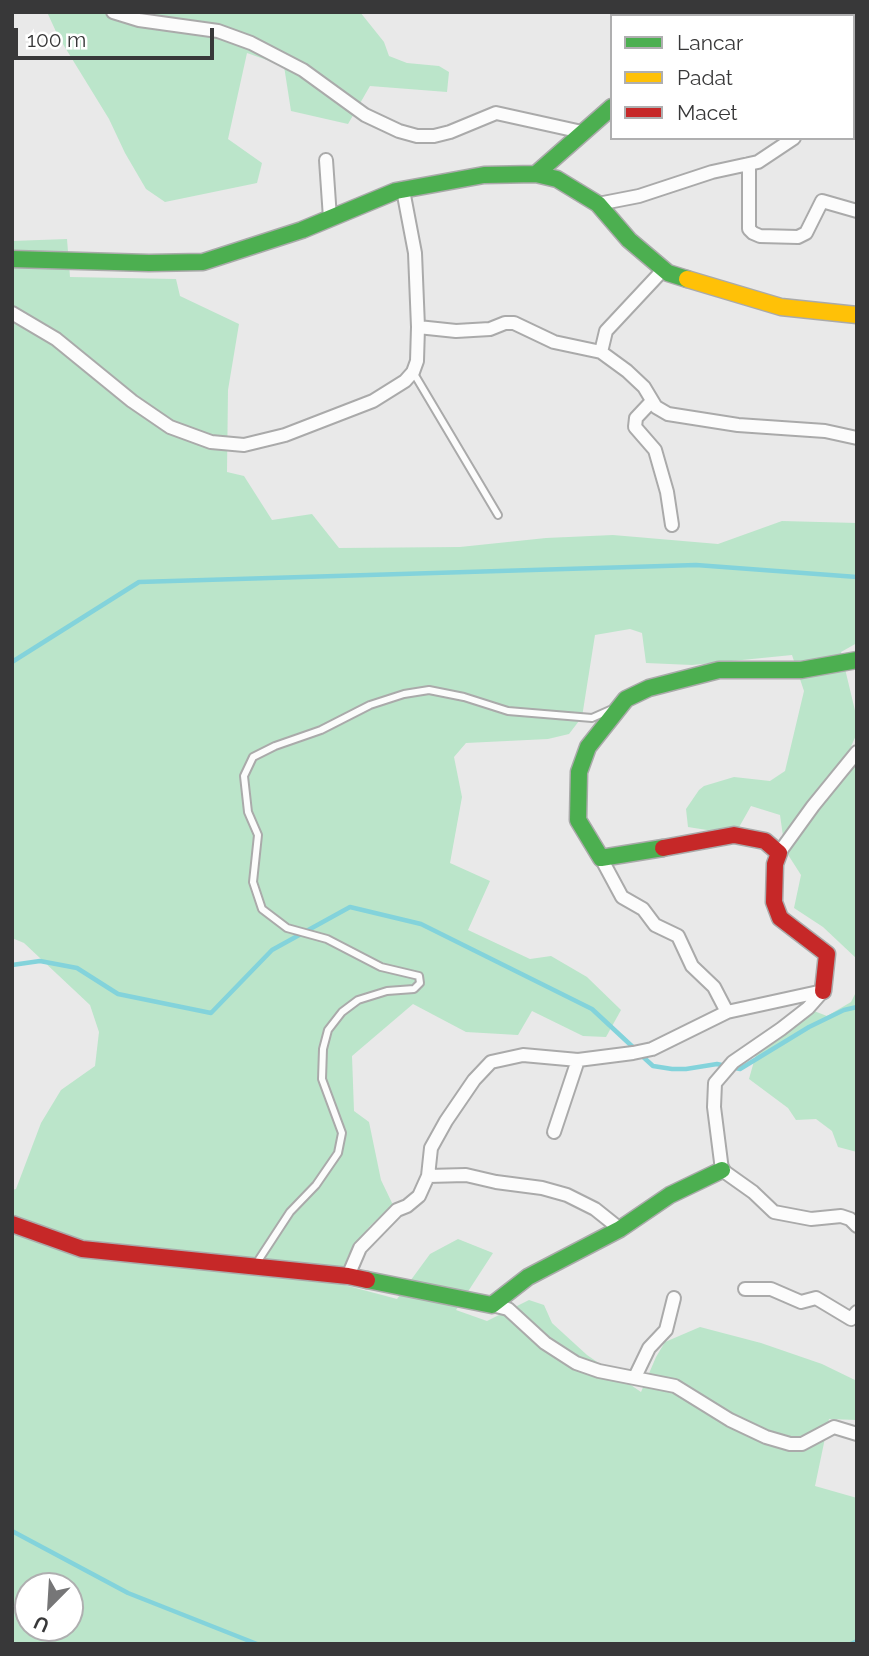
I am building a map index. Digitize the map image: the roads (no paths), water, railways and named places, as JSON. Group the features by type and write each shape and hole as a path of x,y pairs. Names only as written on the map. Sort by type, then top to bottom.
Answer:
{"street":[{"path":"113,12 139,20 218,31 251,43 303,70 365,115 399,131 417,136 450,132 496,113 582,132"},
{"path":"536,174 610,109"},
{"path":"598,204 639,196 712,172 749,170 791,140"},
{"path":"326,160 330,218"},
{"path":"749,170 749,229 760,236 798,237 806,233 822,201 857,211"},
{"path":"12,258 149,263 203,262 302,230 403,190 484,175 536,174 557,179 598,204 629,240 663,270 782,307 857,315"},
{"path":"12,313 56,339 132,401 170,427 211,442 244,445 285,435 373,401 405,381 413,372 417,361 418,327 415,253 403,190"},
{"path":"601,352 606,331 663,270"},
{"path":"418,327 456,331 490,329 505,323 514,323 554,342 601,352 644,387 656,407 668,414 717,423 825,431 857,438"},
{"path":"652,401 636,418 635,427 655,450 667,492 672,525"},
{"path":"727,1012 714,987 692,966 678,936 654,925 643,909 622,897 578,820 579,772 588,747 626,699 660,685 719,670 801,670 857,660"},
{"path":"857,752 813,806 779,853 775,864 774,902 780,918 827,954 823,991 808,1008 729,1066 715,1083 714,1095 722,1170 754,1192 774,1213 811,1219 841,1216 850,1219 857,1226"},
{"path":"601,858 734,835 765,841 779,853"},
{"path":"348,1276 360,1248 397,1210 419,1196 428,1176 431,1148 474,1080 491,1062 523,1055 578,1060 633,1054 652,1049 727,1012 823,991"},
{"path":"554,1132 578,1060"},
{"path":"492,1305 528,1276 620,1229 670,1195 722,1170"},
{"path":"428,1176 466,1175 542,1188 567,1195 595,1209 620,1229"},
{"path":"12,1224 82,1249 348,1276 492,1305 508,1310 545,1343 576,1363 600,1371 675,1386 730,1420 778,1441 802,1444 834,1427 857,1434"},
{"path":"745,1289 771,1289 801,1301 816,1298 851,1319 857,1312"},
{"path":"635,1377 649,1348 666,1329 674,1298"}],"lane":[{"path":"413,372 498,515"},
{"path":"255,1265 290,1212 316,1185 338,1153 342,1133 322,1079 323,1049 328,1030 342,1012 358,1000 387,991 414,989 420,983 419,976 381,967 327,939 287,928 262,909 253,882 258,835 248,812 244,776 253,757 275,746 321,730 370,705 404,694 429,690 464,697 508,711 592,718 626,699"}],"waterway":[{"path":"12,662 139,582 696,565 857,577"},
{"path":"12,965 40,961 77,968 118,994 211,1013 272,950 350,907 421,924 592,1009 635,1049"},
{"path":"641,1055 653,1066 672,1069 717,1064 740,1069 809,1027 844,1010 857,1007"},
{"path":"12,1531 128,1593 257,1644"},
{"path":"851,1644 857,1641"}]}
